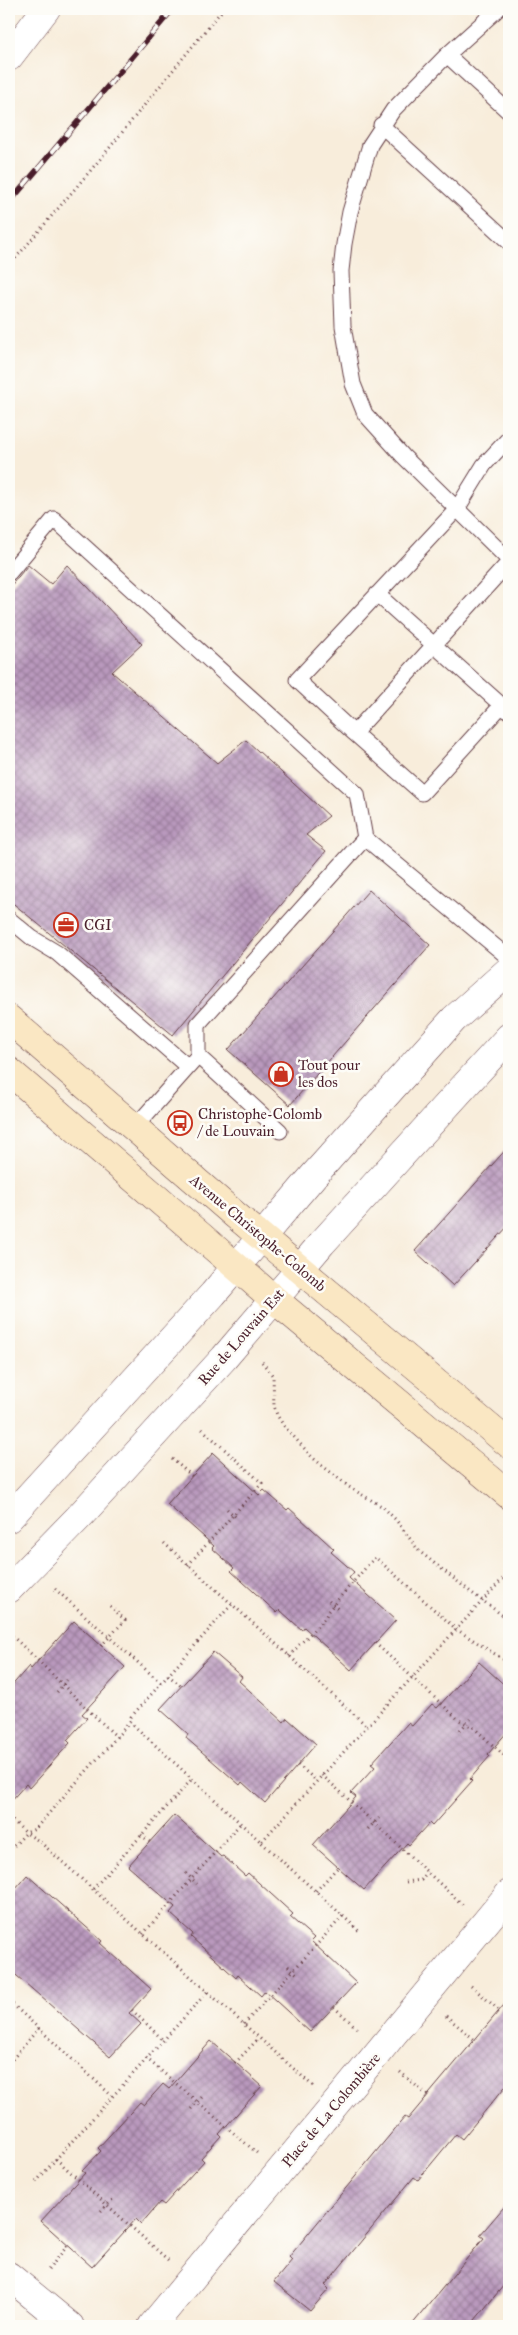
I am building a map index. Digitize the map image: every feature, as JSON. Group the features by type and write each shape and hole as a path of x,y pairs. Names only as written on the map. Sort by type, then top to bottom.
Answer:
{"main road":[{"name":"Avenue Christophe-Colomb","path":"9,1019 262,1237 509,1444"},
{"path":"9,1071 236,1267 509,1495"}],"street":[{"path":"9,57 46,9"},
{"path":"9,1518 236,1267 314,1174 454,1019 509,970"},
{"name":"Rue de Louvain Est","path":"9,1589 85,1511 509,1037"},
{"name":"Place de La Colombière","path":"152,2326 509,1894"},
{"path":"9,2276 70,2326"}],"lane":[{"path":"354,733 509,561 403,456 365,414 353,384 343,326 341,272 344,244 362,168 370,145 381,125 446,55 498,9"},
{"path":"446,55 509,112"},
{"path":"381,125 509,242"},
{"path":"377,594 505,709 422,793 297,680 377,594 457,509 484,466 509,438"},
{"path":"9,572 54,519 357,794 366,838 509,958"},
{"path":"135,1127 198,1056 198,1024 366,838"},
{"path":"9,919 32,938 56,953 188,1068"},
{"path":"198,1056 280,1131"}],"path":[{"path":"9,266 102,157 223,9"},
{"path":"262,1362 273,1376 274,1406 277,1415 296,1441 329,1473 383,1507 396,1520 419,1551 509,1620"},
{"path":"188,1565 262,1483 201,1428"},
{"path":"172,1459 192,1476"},
{"path":"227,1509 238,1519"},
{"path":"164,1543 367,1726"},
{"path":"288,1656 325,1618 333,1605 375,1557 456,1629 509,1663"},
{"path":"261,1842 509,1572"},
{"path":"54,1589 161,1683"},
{"path":"329,1601 339,1610"},
{"path":"9,1851 26,1833 35,1829 130,1722 131,1717 232,1604"},
{"path":"101,1646 125,1620 109,1606"},
{"path":"12,1636 117,1737"},
{"path":"375,1643 459,1720 473,1727 509,1760"},
{"path":"168,1675 181,1686"},
{"path":"504,1685 509,1679"},
{"path":"57,1692 67,1680"},
{"path":"460,1730 470,1719"},
{"path":"130,1722 361,1933"},
{"path":"298,1765 317,1781"},
{"path":"322,1775 464,1905"},
{"path":"93,1889 192,1778"},
{"path":"9,1817 26,1833 40,1841 313,2086"},
{"path":"368,1829 379,1818"},
{"path":"143,1934 241,1824"},
{"path":"141,1835 150,1842"},
{"path":"316,1891 338,1867"},
{"path":"406,1882 421,1880 428,1872"},
{"path":"186,1873 196,1884"},
{"path":"244,2024 343,1916"},
{"path":"288,1966 298,1975"},
{"path":"471,1986 499,2010"},
{"path":"36,2182 208,1991"},
{"path":"9,2001 112,2096"},
{"path":"334,2007 360,2030"},
{"path":"132,2010 163,2040"},
{"path":"446,2016 475,2040"},
{"path":"9,2063 39,2028"},
{"path":"235,2063 259,2038"},
{"path":"146,2058 257,2153"},
{"path":"400,2072 428,2096"},
{"path":"192,2109 202,2097"},
{"path":"56,2159 168,2260"},
{"path":"101,2211 113,2199"},
{"path":"48,2270 68,2245"}],"building":[{"path":"28,565 51,584 67,565 142,644 112,672 217,763 246,740 329,816 306,835 326,851 173,1035 9,900 9,588"},
{"path":"369,890 430,945 290,1105 228,1050"},
{"path":"509,1146 509,1225 453,1286 415,1251"},
{"path":"213,1453 259,1495 264,1490 287,1510 289,1508 334,1549 331,1552 354,1572 349,1578 396,1620 351,1670 304,1627 302,1630 280,1610 277,1613 231,1571 234,1568 212,1548 214,1546 167,1504"},
{"path":"74,1621 125,1667 82,1714 87,1718 67,1740 70,1743 29,1788 26,1784 9,1803 9,1689 29,1666 31,1669"},
{"path":"213,1652 242,1677 239,1681 284,1722 287,1718 316,1744 265,1803 242,1782 240,1785 186,1738 188,1734 160,1709"},
{"path":"479,1662 509,1689 509,1730 488,1754 490,1756 470,1779 472,1781 432,1826 429,1823 409,1845 407,1843 364,1890 313,1845 356,1797 351,1793 375,1767 371,1764 408,1723 412,1726 432,1704 437,1708"},
{"path":"174,1815 245,1876 248,1873 293,1914 290,1917 314,1938 311,1941 356,1983 310,2032 265,1991 261,1996 238,1975 236,1978 191,1937 193,1934 170,1913 175,1907 128,1866"},
{"path":"27,1875 102,1941 100,1943 151,1989 129,2013 141,2024 110,2057 9,1969 9,1896"},
{"path":"509,1999 509,2082 462,2139 456,2134 418,2180 414,2177 325,2285 329,2289 310,2311 274,2282 292,2260 289,2257 405,2117 408,2119"},
{"path":"211,2041 262,2086 219,2134 221,2136 201,2158 204,2161 164,2205 160,2202 141,2224 136,2219 92,2267 41,2221 85,2173 82,2171 101,2151 98,2148 140,2102 144,2105 163,2084 169,2089"},
{"path":"509,2201 509,2279 470,2326 411,2326 484,2238 480,2235"}],"railway":[{"path":"9,203 173,9"}],"place":[{"name":"CGI","path":"66,925"},
{"name":"Tout pour les dos","path":"281,1074"},
{"name":"Christophe-Colomb / de Louvain","path":"180,1123"}]}
